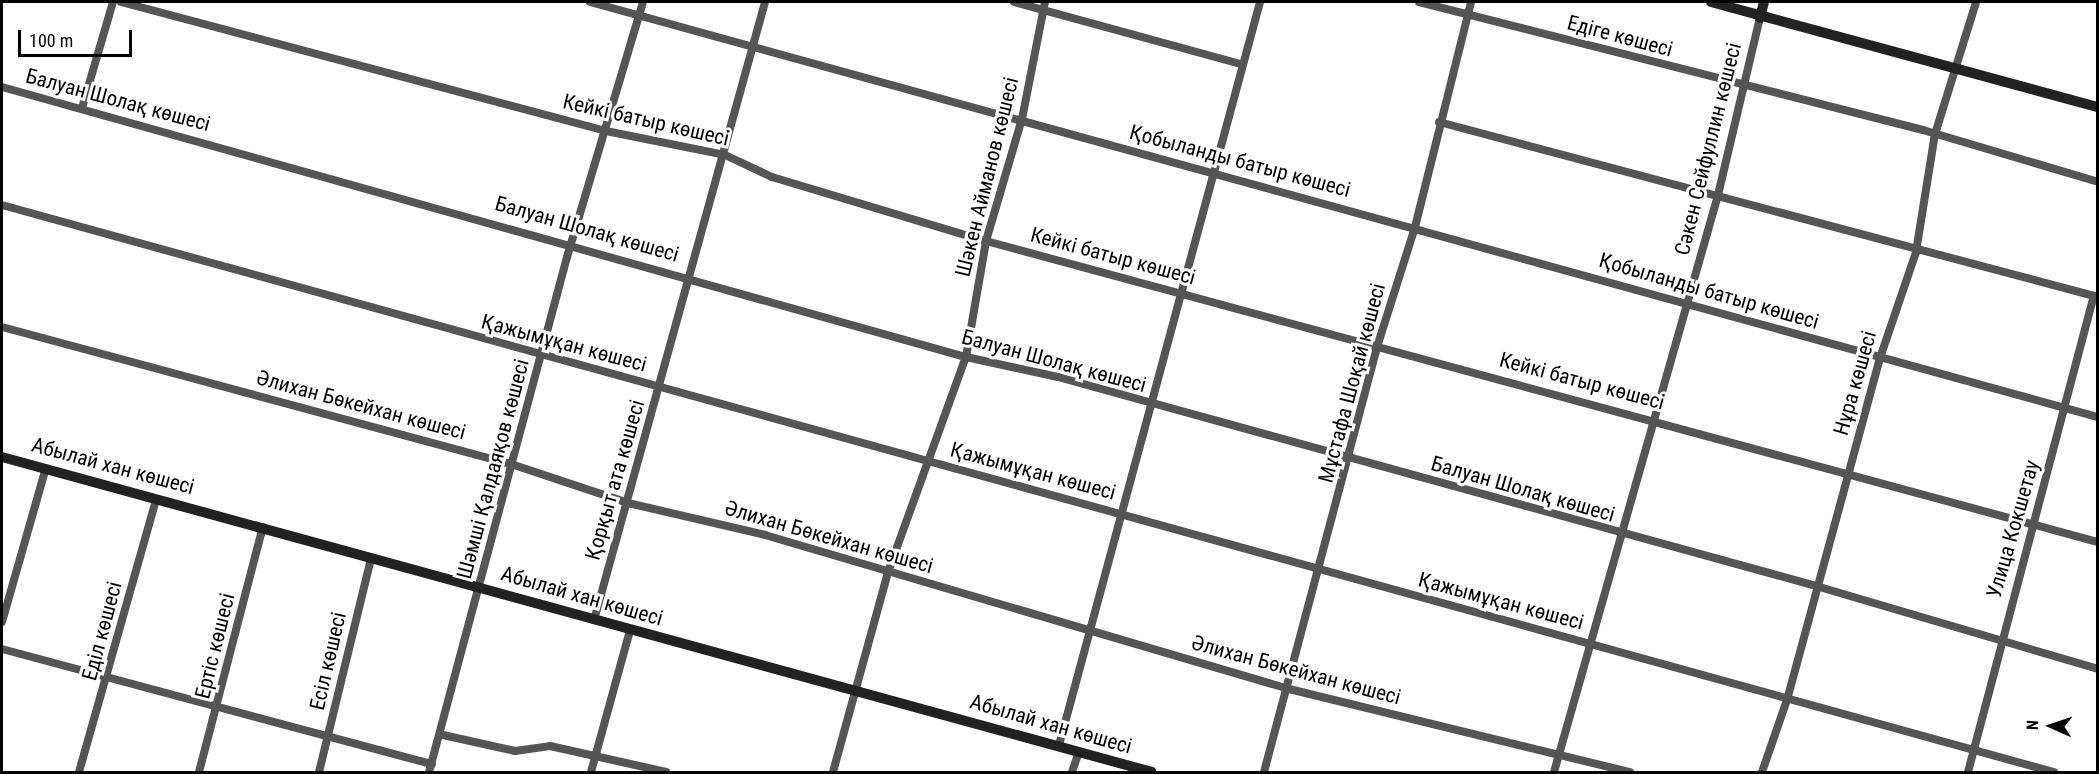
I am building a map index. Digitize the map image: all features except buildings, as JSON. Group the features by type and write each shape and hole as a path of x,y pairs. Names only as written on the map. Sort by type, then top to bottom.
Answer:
{"street":[{"path":"82,108 113,2"},
{"name":"Кейкі батыр көшесі","path":"121,2 606,131 725,154 772,177 986,241 1377,347 1656,419 2097,542"},
{"name":"Қобыланды батыр көшесі","path":"590,2 1415,227 2097,417"},
{"name":"Шәмші Қалдаяқов көшесі","path":"431,768 443,735 480,588 573,244 643,2"},
{"name":"Қорқыт ата көшесі","path":"594,620 691,277 725,154 751,46 765,2"},
{"path":"1014,2 1044,6 1241,64"},
{"path":"1059,745 1180,292 1216,174 1241,64 1260,2"},
{"name":"Едіге көшесі","path":"1419,2 1742,87 1935,134 2097,182"},
{"name":"Мұстафа Шоқай көшесі","path":"1264,772 1321,571 1377,347 1415,227 1439,122 1471,2"},
{"path":"1711,2 1760,18 2097,107"},
{"path":"1760,18 1764,2"},
{"name":"Нұра көшесі","path":"1762,772 1787,700 1816,586 1880,358 1916,252 1935,134 1976,2"},
{"name":"Шәкен Айманов көшесі","path":"833,772 859,692 888,572 966,357 986,241 1022,119 1044,6"},
{"name":"Сәкен Сейфуллин көшесі","path":"1554,772 1593,645 1620,535 1656,419 1685,303 1718,195 1760,18"},
{"name":"Балуан Шолақ көшесі","path":"2,87 691,277 966,357 1816,586 2097,669"},
{"path":"1439,122 1718,195 1916,252 2096,296"},
{"name":"Қажымұқан көшесі","path":"2,205 542,357 1121,513 1321,571 2054,772"},
{"name":"Улица Кокшетау","path":"1968,772 2000,639 2096,296"},
{"name":"Әлихан Бөкейхан көшесі","path":"2,327 514,465 628,503 765,535 1289,689 1630,772"},
{"name":"Абылай хан көшесі","path":"2,457 1152,772"},
{"path":"2,622 46,468"},
{"name":"Еділ көшесі","path":"79,772 108,678 156,499"},
{"name":"Ертіс көшесі","path":"199,772 220,705 263,527"},
{"name":"Есіл көшесі","path":"319,772 371,558"},
{"path":"591,772 630,630"},
{"path":"2,649 329,734 431,768"},
{"path":"443,735 515,751 550,746 596,754 666,772"},
{"path":"1072,772 1078,752"}]}
